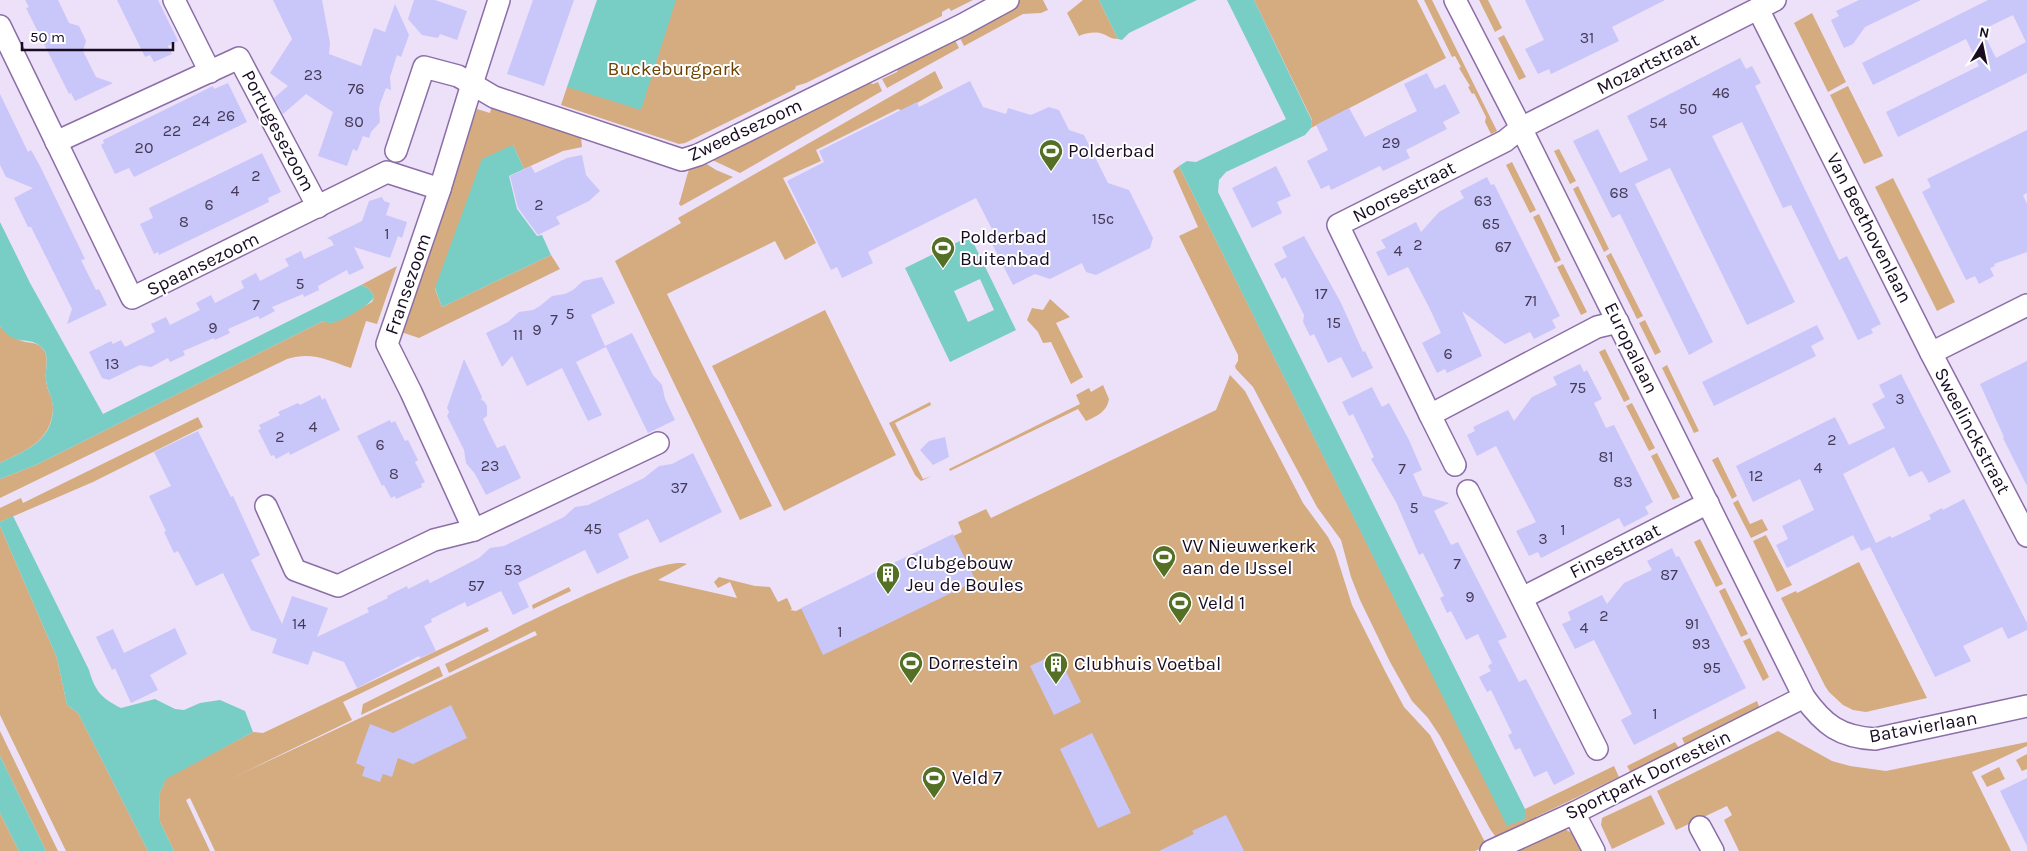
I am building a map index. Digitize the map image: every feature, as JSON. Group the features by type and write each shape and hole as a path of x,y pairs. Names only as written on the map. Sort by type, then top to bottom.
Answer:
{"street":[{"name":"Portugesezoom","path":"174,0 210,72"},
{"name":"Fransezoom","path":"474,530 388,344 440,189 499,0"},
{"name":"Zweedsezoom","path":"396,150 424,67 458,76 494,97 682,160 715,147 962,26 1008,0"},
{"name":"Europalaan","path":"1455,0 1521,128 1804,697"},
{"name":"Mozartstraat","path":"1521,128 1766,4"},
{"name":"Van Beethovenlaan","path":"1766,4 1931,353"},
{"name":"Spaansezoom","path":"0,26 132,298 387,172 440,189"},
{"name":"Portugesezoom","path":"56,142 238,58 318,207"},
{"name":"Noorsestraat","path":"1455,465 1338,226 1504,140 1521,128"},
{"path":"1931,353 2027,305"},
{"path":"1430,415 1597,328 1618,322"},
{"name":"Sweelinckstraat","path":"1931,353 2027,536"},
{"path":"266,506 296,570 338,586 434,540 474,530 658,443"},
{"path":"1468,491 1597,749"},
{"name":"Finsestraat","path":"1522,598 1708,503"},
{"name":"Batavierlaan","path":"1804,697 1816,714 1832,728 1851,736 1875,739 2027,706"},
{"name":"Sportpark Dorrestein","path":"1491,851 1574,812 1804,697"},
{"path":"1574,812 1594,851"},
{"path":"1700,826 1712,851"}],"green space":[{"name":"Buckeburgpark","path":"602,0 973,0 951,11 949,8 942,12 942,16 806,83 796,86 795,89 685,143 679,144 561,105 567,87 570,87"},
{"path":"1014,0 1043,0 1048,10 1041,13 1023,14 964,46 958,34"},
{"path":"1083,0 1099,0 1118,39 1097,33 1079,36 1067,13"},
{"path":"1254,0 1417,0 1446,58 1311,128 1312,120"},
{"path":"1424,0 1432,0 1497,131 1491,134 1485,122 1486,117 1474,93 1472,94 1468,87 1470,86 1459,68 1461,67 1455,56 1452,57"},
{"path":"1479,0 1488,0 1502,28 1495,32"},
{"path":"1812,13 1846,82 1828,92 1794,23"},
{"path":"1504,35 1526,77 1519,80 1498,38"},
{"path":"953,36 959,48 887,88 882,79 897,72 900,63"},
{"path":"935,71 943,88 903,111 898,109 816,150 821,161 783,178 816,243 785,260 775,241 667,294 772,506 740,520 615,261 681,223 678,218"},
{"path":"863,81 873,84 878,82 882,91 740,173 708,158"},
{"path":"1848,86 1883,156 1864,164 1830,95"},
{"path":"492,105 581,137 582,147 563,151 524,169 513,145 435,289 442,307 551,255 560,269 419,338 401,332 477,109 490,113"},
{"path":"1559,149 1576,181 1570,184 1554,151"},
{"path":"702,161 716,170 733,177 681,206 679,204 690,168"},
{"path":"1512,162 1536,210 1530,213 1506,165"},
{"path":"1179,166 1507,825 1525,819 1525,809 1614,766 1619,777 1536,817 1537,821 1498,840 1490,829 1440,736 1428,718 1412,701 1390,662 1360,600 1351,577 1341,540 1317,507 1253,387 1236,369 1238,355 1179,236 1198,227 1173,171"},
{"path":"1893,178 1955,302 1937,311 1875,187"},
{"path":"1578,186 1609,249 1604,252 1573,189"},
{"path":"1539,214 1561,260 1555,263 1533,217"},
{"path":"1611,253 1643,316 1637,319 1606,256"},
{"path":"1563,264 1587,312 1581,315 1557,267"},
{"path":"397,266 377,324 366,321 351,368 312,356 287,359 0,498 0,479 36,465 323,321 332,323 372,302 374,297 372,292 361,285"},
{"path":"1050,299 1070,317 1056,323 1083,377 1071,384 1051,342 1043,343 1038,332 1027,320 1032,308 1043,310"},
{"path":"825,310 896,455 784,511 712,366"},
{"path":"1645,320 1661,352 1655,355 1639,323"},
{"path":"0,326 13,337 40,346 45,353 47,361 46,383 53,408 48,429 42,437 19,454 0,463"},
{"path":"1605,349 1630,399 1624,402 1599,352"},
{"path":"1667,365 1699,431 1694,433 1662,368"},
{"name":"Dorrestein","path":"1230,375 1245,391 1303,503 1328,537 1335,551 1352,605 1386,673 1404,707 1430,735 1487,846 1475,851 215,851 190,798 186,800 210,851 174,851 160,822 159,795 166,778 253,732 263,733 487,627 489,631 343,702 352,720 228,780 537,635 535,631 449,673 445,664 530,621 641,572 669,564 687,564 658,580 737,598 730,582 718,588 714,582 719,577 755,586 770,587 778,602 787,598 792,609 790,610 796,611 962,532 958,522 986,509 991,518 1216,410"},
{"path":"1103,385 1109,399 1104,410 1098,415 1086,421 1078,409 950,471 949,469 1080,404 1076,395 1089,388 1091,392"},
{"path":"930,402 931,405 895,423 923,479 932,476 921,481 915,475 889,423"},
{"path":"1632,403 1655,448 1649,451 1626,406"},
{"path":"198,417 203,427 93,482 0,522 0,508 21,498 23,503"},
{"path":"1657,453 1680,497 1673,500 1651,456"},
{"path":"1718,457 1737,496 1732,499 1712,460"},
{"path":"1738,500 1750,524 1762,519 1768,530 1751,538 1733,503"},
{"path":"0,526 57,658 67,705 78,713 148,851 66,851 0,715"},
{"path":"1766,535 1792,585 1777,592 1753,541"},
{"path":"1700,539 1723,584 1716,587 1694,542"},
{"path":"1859,562 1927,698 1866,712 1853,710 1843,705 1825,686 1781,598 1796,591 1797,593"},
{"path":"569,587 571,591 533,609 532,605"},
{"path":"1725,588 1748,634 1741,637 1719,591"},
{"path":"1750,638 1769,677 1763,681 1743,641"},
{"path":"439,666 443,676 361,715 363,704"},
{"path":"1757,701 1760,709 1685,745 1682,738"},
{"path":"0,731 58,851 46,851 0,756"},
{"path":"1778,731 1832,761 1850,766 1886,771 2027,742 2027,746 1972,772 2011,851 1739,851 1724,820 1732,815 1727,806 1676,830 1657,791"},
{"path":"1675,742 1679,748 1631,773 1627,766"},
{"path":"2027,754 2027,769 2022,771 2016,760"},
{"path":"1999,767 2005,779 1987,787 1981,776"},
{"path":"1651,795 1665,824 1612,849 1601,825 1602,818"},
{"path":"0,813 19,851 0,851"},
{"path":"1559,828 1575,836 1585,851 1511,851"}],"shaded area":[{"path":"597,0 676,0 641,110 567,87"},
{"path":"1099,0 1197,0 1129,33 1122,40 1118,39"},
{"path":"1227,0 1254,0 1312,121 1311,128 1305,135 1226,172 1219,180 1218,192 1525,809 1525,819 1507,826 1179,166 1187,161 1196,162 1286,119"},
{"path":"513,145 524,169 509,176 517,209 537,236 542,235 551,255 442,307 435,288 482,159"},
{"path":"0,222 30,283 103,414 361,285 369,289 374,297 367,304 348,316 331,323 323,321 36,465 0,479 0,463 28,449 43,437 52,419 53,408 46,382 47,361 43,349 36,343 11,337 0,326"},
{"path":"970,236 1016,330 950,362 905,268","holes":["980,279 994,310 968,322 954,291"]},
{"path":"13,516 89,670 96,689 108,701 121,708 155,699 175,709 184,710 200,703 220,700 245,711 253,732 166,779 159,795 160,822 174,851 148,851 78,713 67,705 57,658 0,526 0,522"},
{"path":"0,756 46,851 19,851 0,813"}],"building":[{"path":"25,0 58,0 69,23 79,26 86,41 83,51 96,77 113,83 75,101 71,93 69,94 26,8 29,7"},
{"path":"117,0 158,0 178,41 168,46 172,54 154,62 150,55 145,57"},
{"path":"273,0 322,0 330,43 329,54 361,66 374,28 385,32 395,4 409,35 401,57 397,55 390,77 391,90 386,88 380,104 380,122 371,132 369,138 363,136 357,151 353,149 347,166 318,156 333,112 306,94 283,114 274,98 288,86 270,73 292,39"},
{"path":"414,0 435,0 467,11 457,40 440,34 438,38 422,35 408,19"},
{"path":"533,0 574,0 544,86 507,74"},
{"path":"1525,0 1665,0 1612,27 1619,41 1551,74 1549,69 1538,74 1525,49 1544,40"},
{"path":"1859,0 1921,0 1865,27 1853,44 1844,48 1831,20 1839,16 1836,11"},
{"path":"1988,0 2027,0 2027,73 1898,137 1886,112 1979,66 1966,39 1873,85 1862,63","holes":["2013,15 2026,42 1996,58 1982,30"]},
{"path":"1740,58 1746,69 1752,66 1761,83 1755,86 1839,260 1847,256 1881,324 1871,329 1873,333 1858,340 1791,205 1783,208 1742,122 1712,136 1795,302 1747,325 1670,168 1635,184 1713,342 1689,355 1620,214 1612,218 1573,141 1598,129 1620,173 1648,160 1627,116"},
{"path":"1427,73 1435,89 1445,84 1460,113 1443,122 1447,129 1406,150 1410,158 1383,171 1380,166 1331,190 1329,185 1321,189 1307,161 1328,150 1316,125 1349,108 1365,137 1417,111 1404,84"},
{"path":"970,81 983,107 1006,114 1008,108 1031,115 1049,107 1059,110 1069,130 1084,135 1108,183 1129,190 1153,238 1150,248 1096,275 1086,272 1082,263 1050,279 1035,274 1013,285 988,236 994,233 976,198 868,252 873,263 842,278 837,267 831,270 787,181 824,162 819,151 917,102 919,107"},
{"path":"228,83 247,122 134,177 129,168 115,174 101,145 104,143 103,140 213,86 214,89"},
{"path":"0,94 28,152 31,150 40,166 85,259 81,260 96,290 99,289 107,305 67,324 72,309 31,227 28,227 14,198 33,188 6,177 0,165"},
{"path":"2027,130 2027,193 2023,195 2027,204 2027,252 1994,264 1995,266 1990,268 1994,276 1979,284 1975,276 1966,280 1922,192 1931,187 1927,179"},
{"path":"262,153 281,192 268,198 269,202 159,255 158,252 154,254 140,224 153,218 149,208"},
{"path":"582,155 586,175 600,191 589,201 556,217 560,224 538,235 518,208 510,176 531,166 535,173 567,158"},
{"path":"1276,166 1291,196 1277,202 1282,213 1252,228 1232,188"},
{"path":"1487,177 1491,185 1494,184 1560,316 1552,320 1556,328 1534,339 1530,332 1505,344 1462,311 1482,356 1447,373 1445,369 1437,373 1422,343 1441,333 1430,309 1408,267 1388,276 1376,252 1386,248 1381,240 1416,222 1421,232 1439,212 1464,198 1460,191"},
{"path":"382,197 384,201 390,203 386,215 407,222 402,238 398,236 390,258 354,247 364,268 349,275 347,270 318,286 319,290 304,297 303,294 272,307 275,311 260,319 258,316 228,329 230,333 183,351 185,355 170,362 168,358 151,367 140,365 109,380 102,378 89,352 111,341 113,344 121,340 125,347 155,332 151,324 166,317 170,325 200,310 196,303 211,295 215,303 244,288 241,281 256,273 260,281 289,266 285,259 301,251 304,259 334,245 327,238 362,221 369,201"},
{"path":"1304,236 1341,303 1363,352 1365,351 1373,368 1352,378 1341,357 1328,363 1314,334 1310,336 1303,322 1304,315 1285,277 1282,279 1274,264 1287,257 1282,247"},
{"path":"602,277 615,303 591,315 605,346 632,333 653,375 662,385 665,399 675,420 648,433 606,347 576,362 602,415 588,421 562,368 527,386 512,356 502,367 486,333 508,322 519,312 533,310 552,296 565,294 573,290 583,281"},
{"path":"1817,325 1824,339 1811,346 1816,356 1714,406 1702,382"},
{"path":"464,359 482,397 481,400 487,406 487,416 483,419 489,432 497,448 505,445 521,478 486,495 475,474 466,463 464,450 447,416 449,412 447,408"},
{"path":"2027,361 2027,486 2003,438 1980,384"},
{"path":"1580,364 1584,372 1587,370 1602,399 1594,403 1606,428 1614,425 1653,502 1645,507 1649,514 1624,527 1619,518 1541,558 1538,552 1529,556 1516,531 1536,522 1496,446 1477,456 1467,435 1475,431 1473,427 1508,410 1514,421 1532,397 1557,385 1553,377"},
{"path":"1901,374 1951,472 1929,483 1922,471 1909,477 1894,447 1843,474 1876,543 1890,536 1892,538 1931,519 1929,515 1964,499 2027,623 2027,630 2008,639 2002,627 1963,646 1971,661 1935,677 1870,547 1861,551 1853,535 1787,568 1776,545 1788,539 1782,526 1814,510 1800,479 1753,502 1736,466 1835,417 1849,445 1885,428 1872,404 1885,397 1879,385"},
{"path":"1372,387 1382,407 1389,403 1409,440 1422,470 1413,474 1423,496 1449,503 1434,511 1451,545 1458,542 1507,637 1498,641 1519,682 1526,679 1575,774 1554,785 1547,771 1534,777 1520,748 1515,750 1508,735 1512,733 1491,690 1487,692 1479,677 1491,671 1488,666 1492,663 1478,634 1466,640 1451,611 1447,613 1440,598 1444,596 1423,553 1419,555 1396,502 1371,459 1374,457 1353,414 1349,416 1342,402"},
{"path":"320,395 322,400 325,398 340,430 290,455 289,452 276,459 274,455 271,456 258,430 261,429 259,425 280,415 278,412 298,403 300,405"},
{"path":"390,420 391,423 395,421 405,441 408,440 418,460 415,462 425,482 421,484 422,487 396,499 395,496 391,498 384,485 382,486 357,436"},
{"path":"198,431 231,497 233,496 260,555 251,560 282,624 292,596 328,608 317,637 369,612 367,608 407,586 408,589 428,579 430,583 479,558 490,548 504,546 564,517 575,507 588,505 644,478 659,466 672,464 693,453 722,512 660,543 648,519 618,534 629,558 597,574 585,550 518,583 529,607 513,615 501,591 467,607 465,602 431,619 432,622 424,626 436,651 420,658 419,656 357,688 344,662 313,651 308,665 272,653 277,639 251,630 223,573 196,586 178,551 174,553 164,532 166,531 149,496 171,486 154,452"},
{"path":"945,437 949,457 933,465 920,450 929,441"},
{"name":"Clubgebouw Jeu de Boules","path":"953,534 976,581 823,655 801,608"},
{"path":"1672,548 1676,557 1679,556 1746,688 1634,745 1621,720 1632,714 1594,640 1575,649 1562,624 1571,620 1568,612 1602,595 1607,604 1624,583 1652,570 1647,561"},
{"path":"175,628 187,654 150,675 158,690 131,703 115,668 112,670 96,637 113,629 124,653"},
{"name":"Clubhuis Voetbal","path":"1057,653 1081,702 1054,715 1030,666"},
{"path":"451,705 467,738 413,764 398,758 392,777 383,774 380,782 362,776 365,767 356,763 370,724 393,733"},
{"path":"1092,733 1131,813 1098,828 1060,749"},
{"path":"2027,778 2027,846 2000,791"},
{"path":"1226,815 1244,851 1159,851 1194,834 1192,831"}],"place":[{"name":"Polderbad","path":"1051,172"},
{"name":"Polderbad Buitenbad","path":"943,269"},
{"name":"VV Nieuwerkerk aan de IJssel","path":"1164,578"},
{"name":"Clubgebouw Jeu de Boules","path":"888,595"},
{"name":"Veld 1","path":"1180,624"},
{"name":"Dorrestein","path":"911,684"},
{"name":"Clubhuis Voetbal","path":"1056,685"},
{"name":"Veld 7","path":"934,799"}]}
